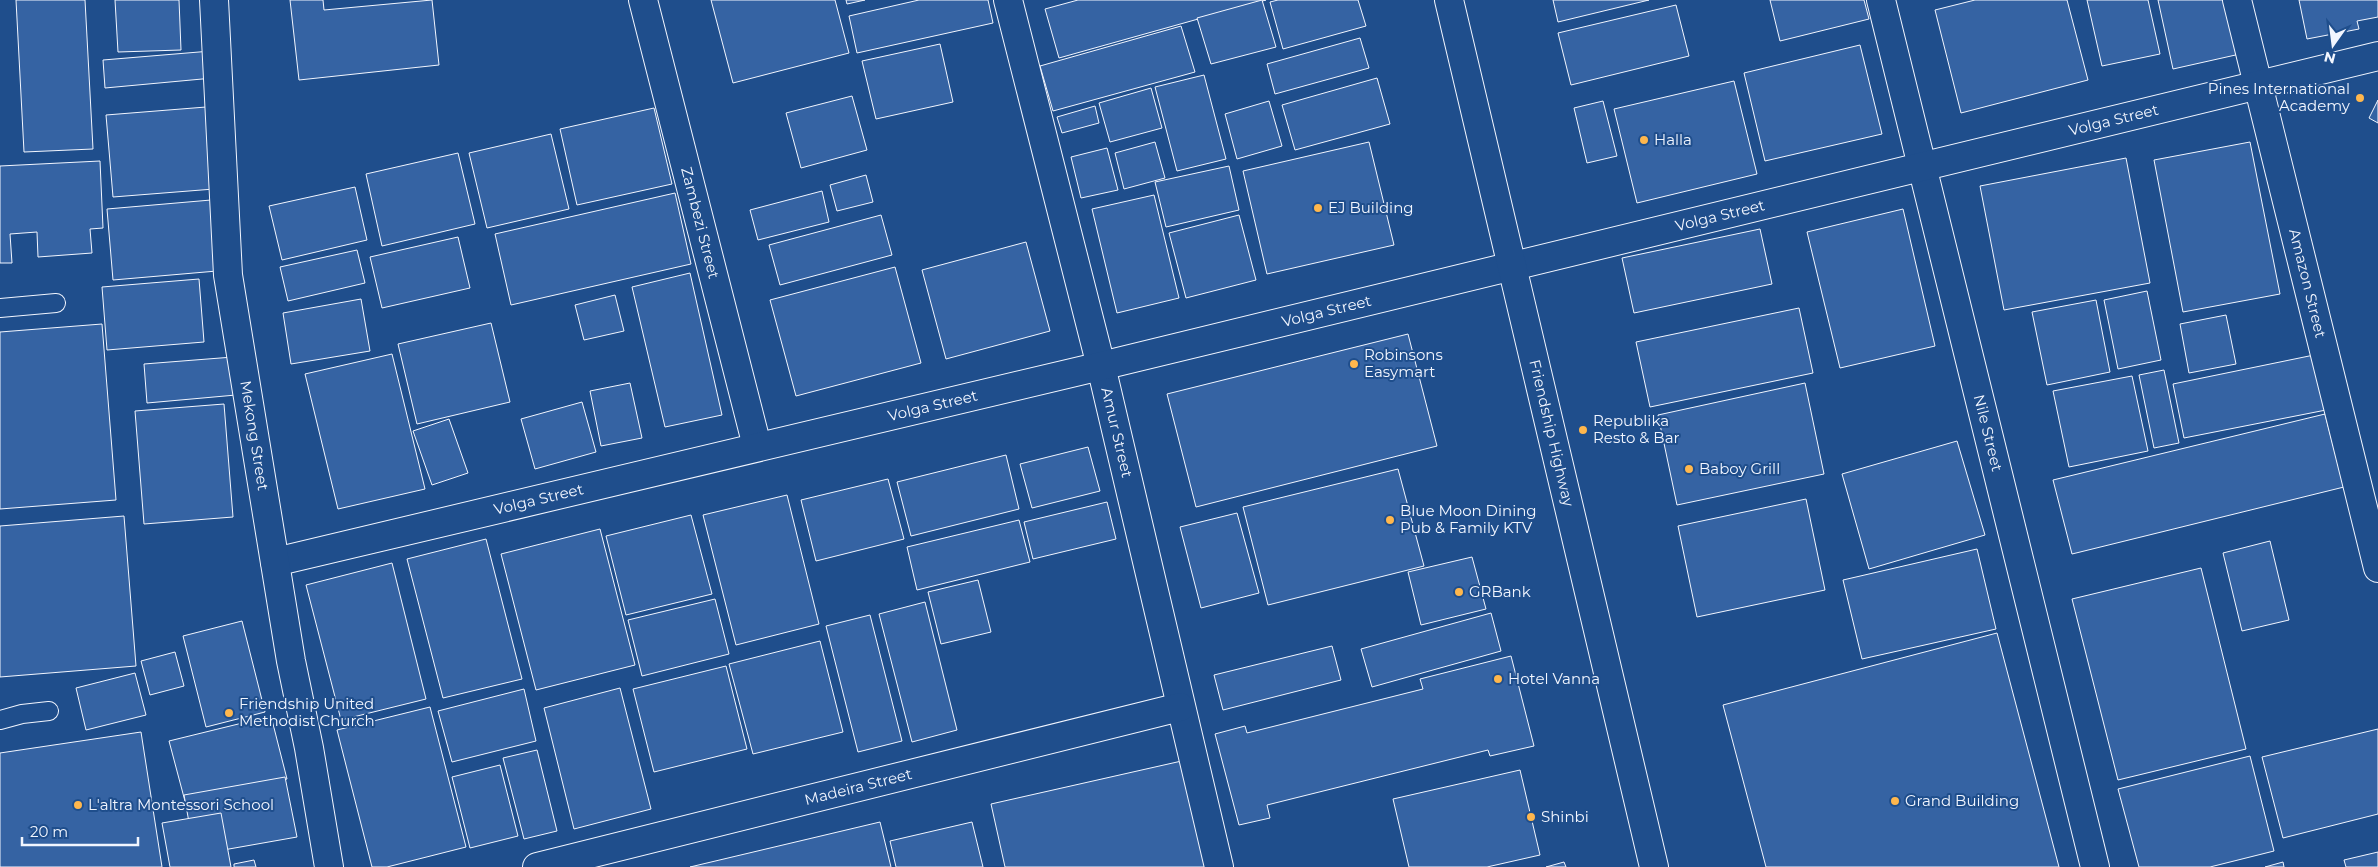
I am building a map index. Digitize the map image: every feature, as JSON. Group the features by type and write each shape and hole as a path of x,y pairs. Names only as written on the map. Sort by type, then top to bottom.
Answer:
{"street":[{"name":"Mekong Street","path":"214,0 228,275 275,562 329,867"},
{"name":"Zambezi Street","path":"642,0 757,446"},
{"name":"Amur Street","path":"1008,0 1101,366 1219,867"},
{"name":"Friendship Highway","path":"1449,0 1654,867"},
{"name":"Nile Street","path":"1881,0 2095,867"},
{"name":"Amazon Street","path":"2238,0 2378,568"},
{"name":"Volga Street","path":"275,562 757,446 1101,366 1923,168 2378,56"},
{"name":"Madeira Street","path":"537,867 1180,707"}],"lane":[{"path":"0,308 56,304"},
{"path":"0,720 22,714 49,711"}],"building":[{"path":"16,0 85,0 93,149 24,152"},
{"path":"115,0 179,0 181,50 118,52"},
{"path":"290,0 323,0 324,10 432,0 439,65 299,80"},
{"path":"711,0 835,0 849,53 733,83"},
{"path":"846,0 865,0 847,4"},
{"path":"919,0 988,0 993,23 857,53 849,16"},
{"path":"1078,0 1266,0 1059,58 1045,9"},
{"path":"1262,0 1276,47 1211,64 1197,18"},
{"path":"1278,0 1358,0 1366,26 1283,49 1270,2"},
{"path":"1553,0 1649,0 1558,22"},
{"path":"1770,0 1864,0 1869,19 1780,41"},
{"path":"1975,0 2067,0 2088,80 1961,113 1935,10"},
{"path":"2087,0 2148,0 2160,54 2102,66"},
{"path":"2158,0 2228,0 2240,54 2173,69"},
{"path":"2299,0 2378,0 2378,17 2357,21 2359,29 2307,39"},
{"path":"1676,5 1689,56 1571,85 1558,33"},
{"path":"1181,26 1195,72 1053,111 1040,66"},
{"path":"1360,38 1369,68 1275,94 1267,64"},
{"path":"940,44 953,102 876,119 862,61"},
{"path":"1860,45 1882,134 1765,161 1744,73"},
{"path":"211,51 213,78 105,88 103,60"},
{"path":"1204,75 1226,159 1177,171 1155,87"},
{"path":"1377,78 1390,124 1295,150 1282,105"},
{"path":"1734,81 1757,174 1637,203 1614,109"},
{"path":"1151,88 1162,128 1110,142 1099,103"},
{"path":"852,96 867,150 801,168 786,113"},
{"path":"2378,100 2378,123 2369,118"},
{"path":"1269,101 1282,146 1237,159 1225,114"},
{"path":"1603,101 1617,156 1587,163 1574,108"},
{"path":"1095,106 1099,123 1062,133 1057,117"},
{"path":"206,107 214,189 113,197 106,115"},
{"path":"654,108 672,184 577,205 560,129"},
{"path":"551,134 569,209 487,228 469,153"},
{"path":"1155,142 1165,178 1124,189 1115,153"},
{"name":"EJ Building","path":"1369,142 1394,245 1267,274 1243,171"},
{"path":"2250,142 2280,294 2183,312 2154,160"},
{"path":"1107,148 1118,190 1081,198 1071,157"},
{"path":"458,153 475,224 382,246 366,174"},
{"path":"2126,158 2150,283 2004,310 1980,186"},
{"path":"100,161 103,228 90,229 92,253 38,257 37,232 10,234 12,263 0,263 0,166"},
{"path":"1229,166 1239,210 1166,227 1155,182"},
{"path":"866,175 873,202 837,211 830,185"},
{"path":"355,187 367,240 282,260 269,206"},
{"path":"822,191 829,222 758,240 750,210"},
{"path":"675,193 691,264 511,305 495,234"},
{"path":"1154,195 1179,298 1117,313 1092,209"},
{"path":"211,200 217,271 113,280 107,209"},
{"path":"1903,209 1935,346 1840,368 1807,232"},
{"path":"881,215 892,255 780,285 769,245"},
{"path":"1239,215 1256,280 1186,298 1169,233"},
{"path":"1760,229 1772,284 1634,313 1622,258"},
{"path":"458,237 470,288 382,308 370,257"},
{"path":"1026,242 1050,331 946,359 922,270"},
{"path":"357,250 365,283 288,301 280,267"},
{"path":"895,267 921,363 796,396 770,300"},
{"path":"690,273 722,415 665,427 632,287"},
{"path":"199,279 204,342 107,350 102,287"},
{"path":"2147,291 2161,360 2118,369 2104,300"},
{"path":"615,295 624,331 584,340 575,305"},
{"path":"361,299 370,351 291,364 283,313"},
{"path":"2096,300 2110,372 2047,385 2032,312"},
{"path":"1799,308 1813,373 1650,407 1636,342"},
{"path":"2226,315 2236,364 2189,373 2180,324"},
{"path":"491,323 510,402 417,424 398,344"},
{"path":"102,324 116,500 0,509 0,332"},
{"path":"1408,334 1437,446 1196,507 1167,394"},
{"path":"392,354 425,489 338,509 305,374"},
{"path":"2314,355 2326,410 2184,438 2173,384"},
{"path":"233,357 236,395 147,403 144,364"},
{"path":"2164,370 2179,443 2154,448 2139,375"},
{"path":"2132,376 2148,451 2069,467 2053,391"},
{"path":"630,383 642,438 601,446 590,391"},
{"path":"1805,383 1824,474 1677,505 1658,415"},
{"path":"582,402 596,452 535,469 521,419"},
{"path":"224,404 233,517 144,524 135,411"},
{"path":"2325,414 2344,487 2072,554 2053,480"},
{"path":"449,419 468,473 432,485 413,431"},
{"path":"1957,441 1985,535 1869,569 1842,474"},
{"path":"1088,447 1100,491 1032,508 1020,464"},
{"path":"1006,455 1019,509 911,536 897,482"},
{"path":"1398,469 1424,566 1268,605 1243,507"},
{"path":"888,479 904,539 816,561 801,500"},
{"path":"787,495 819,624 736,645 703,515"},
{"path":"1806,499 1825,590 1697,617 1678,526"},
{"path":"1107,502 1116,539 1033,559 1024,522"},
{"path":"1237,513 1259,593 1201,608 1180,527"},
{"path":"691,515 712,594 626,615 606,536"},
{"path":"124,516 136,666 0,677 0,526"},
{"path":"1019,520 1030,562 917,590 907,547"},
{"path":"600,529 635,665 536,690 501,554"},
{"path":"486,539 522,679 443,698 407,559"},
{"path":"2270,541 2289,620 2242,631 2223,553"},
{"path":"1977,549 1996,629 1862,659 1843,580"},
{"path":"1472,557 1486,609 1421,625 1408,572"},
{"path":"392,563 426,699 341,720 306,585"},
{"path":"2201,568 2246,749 2118,780 2072,599"},
{"path":"978,580 991,632 941,644 928,592"},
{"path":"715,599 729,654 642,676 628,620"},
{"path":"925,602 957,730 912,742 879,614"},
{"path":"1491,613 1501,651 1372,687 1361,649"},
{"path":"870,615 902,741 858,752 826,626"},
{"path":"242,621 265,712 206,727 183,636"},
{"name":"Grand Building","path":"1997,633 2059,867 1766,867 1723,705"},
{"path":"820,641 843,732 753,754 729,664"},
{"path":"1332,646 1341,680 1223,710 1214,675"},
{"path":"175,652 184,686 150,695 141,661"},
{"path":"1511,656 1534,746 1490,756 1488,750 1267,805 1270,818 1239,825 1215,734 1245,726 1247,733 1423,689 1420,679"},
{"path":"726,666 747,749 654,772 633,689"},
{"path":"135,673 146,715 86,730 76,688"},
{"path":"620,688 651,809 574,829 544,708"},
{"path":"524,689 536,741 452,762 438,711"},
{"path":"430,707 466,847 387,867 372,867 337,730"},
{"path":"271,716 287,779 186,805 169,741"},
{"path":"2378,729 2378,814 2283,838 2262,757"},
{"name":"L'altra Montessori School","path":"141,732 162,867 0,867 0,753"},
{"path":"537,750 557,831 524,839 503,758"},
{"path":"2250,756 2274,851 2210,867 2139,867 2118,789"},
{"path":"1186,760 1211,867 1005,867 991,804"},
{"path":"500,765 518,836 470,848 452,777"},
{"path":"1520,770 1540,855 1487,867 1409,867 1393,799"},
{"path":"285,777 297,837 195,855 184,795"},
{"path":"221,813 231,867 170,867 162,823"},
{"path":"880,822 891,867 690,867"},
{"path":"972,822 983,867 896,867 890,841"},
{"path":"2378,852 2378,867 2346,867 2344,860"},
{"path":"254,860 256,867 234,867 234,864"},
{"path":"1564,862 1566,867 1546,867"},
{"path":"2283,862 2284,867 2265,867"}],"place":[{"name":"Pines International Academy","path":"2360,98"},
{"name":"Halla","path":"1644,140"},
{"name":"EJ Building","path":"1318,208"},
{"name":"Robinsons Easymart","path":"1354,364"},
{"name":"Republika Resto & Bar","path":"1583,430"},
{"name":"Baboy Grill","path":"1689,469"},
{"name":"Blue Moon Dining Pub & Family KTV","path":"1390,520"},
{"name":"GRBank","path":"1459,592"},
{"name":"Hotel Vanna","path":"1498,679"},
{"name":"Friendship United Methodist Church","path":"229,713"},
{"name":"Grand Building","path":"1895,801"},
{"name":"L'altra Montessori School","path":"78,805"},
{"name":"Shinbi","path":"1531,817"}]}
